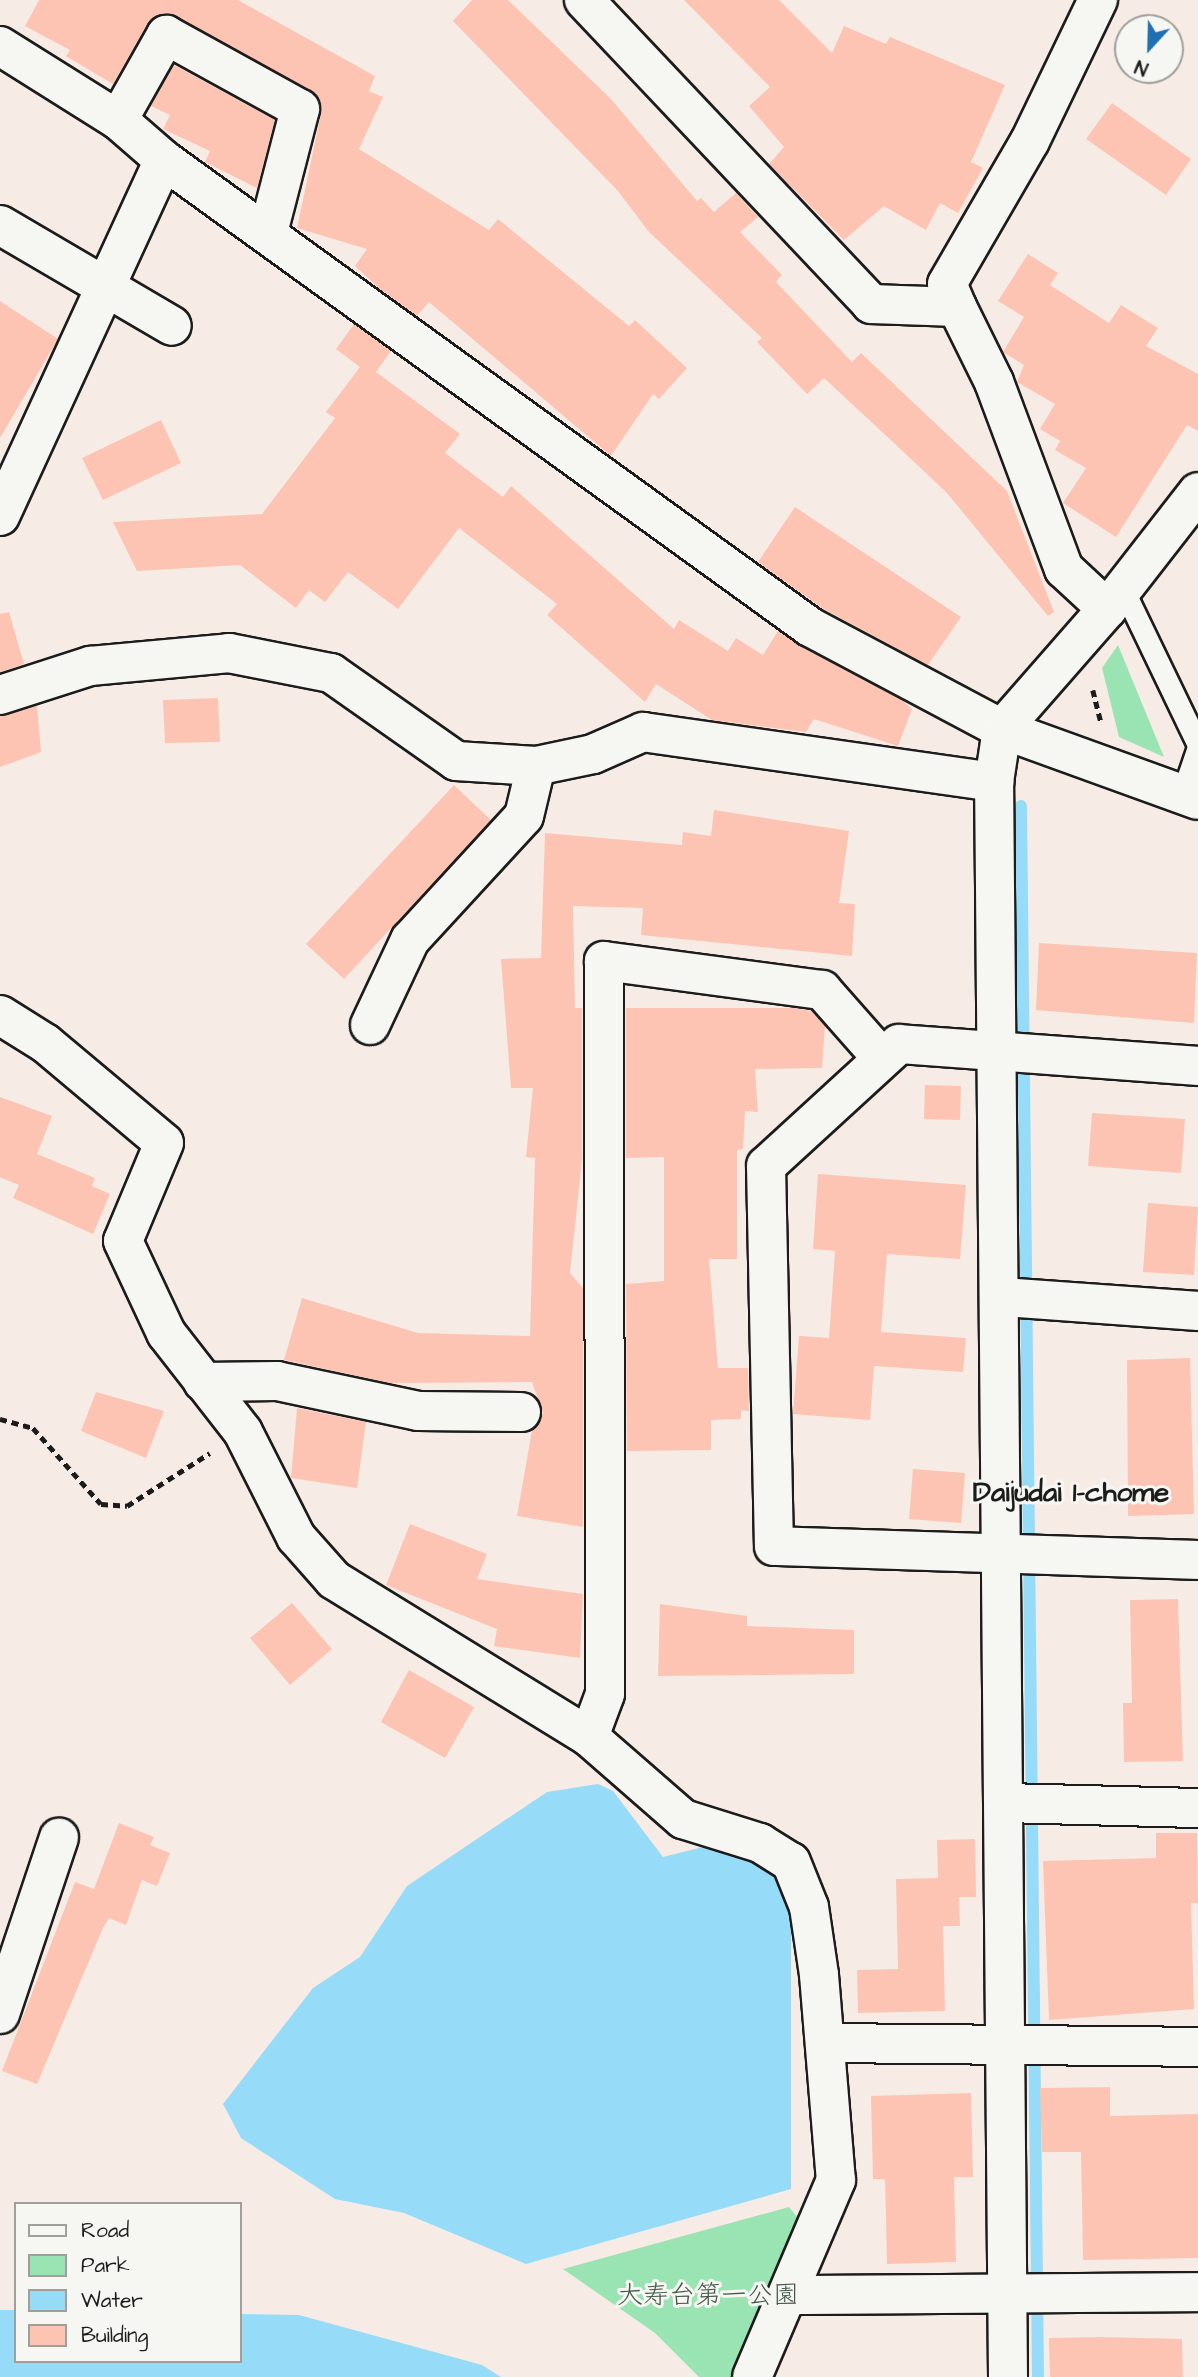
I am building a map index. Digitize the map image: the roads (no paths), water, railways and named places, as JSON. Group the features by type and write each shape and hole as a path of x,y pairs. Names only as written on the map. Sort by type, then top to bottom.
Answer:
{"street":[{"path":"1098,0 1030,141 947,284 994,382 1064,569 1115,599"},
{"path":"595,4 872,304 957,307"},
{"path":"118,120 166,35 300,108 268,233"},
{"path":"0,46 118,120 164,160 810,627 1002,729 1190,797"},
{"path":"0,516 164,160"},
{"path":"0,225 103,291 172,326"},
{"path":"1008,2377 1001,1050 994,782 1002,729 1115,599 1186,529 1198,492"},
{"path":"0,695 90,666 229,653 331,673 456,761 536,766 593,754 643,732 994,782"},
{"path":"370,1026 410,940 524,816 536,766"},
{"path":"589,1737 605,1694 604,961 822,990 881,1057"},
{"path":"0,1016 45,1043 164,1143 123,1241 166,1333 243,1432 296,1537 334,1580 589,1737 683,1819 760,1843 791,1862 809,1906 828,2043 836,2180 791,2295 752,2377"},
{"path":"1198,1066 899,1044 881,1057 766,1166 774,1546 1198,1559"},
{"path":"1003,1297 1198,1311"},
{"path":"204,1382 277,1381 418,1411 521,1412"},
{"path":"1005,1803 1198,1808"},
{"path":"0,2014 8,1966 58,1838"},
{"path":"828,2043 1198,2048"},
{"path":"791,2295 1198,2292"}],"lane":[{"path":"1115,599 1198,746 1190,797"}],"water":[{"path":"598,1784 613,1791 663,1857 703,1847 741,1854 791,1885 791,2189 526,2264 404,2213 335,2199 241,2138 223,2104 313,1988 360,1957 407,1886 547,1792"},
{"path":"0,2310 14,2310 14,2363 242,2363 242,2314 299,2315 482,2365 501,2377 0,2377"}],"waterway":[{"path":"1021,806 1038,2377"}],"district":[{"name":"Daijudai 1-chome","path":"1071,1493"}],"park label":[{"name":"大寿台第一公園","path":"708,2296"}]}
